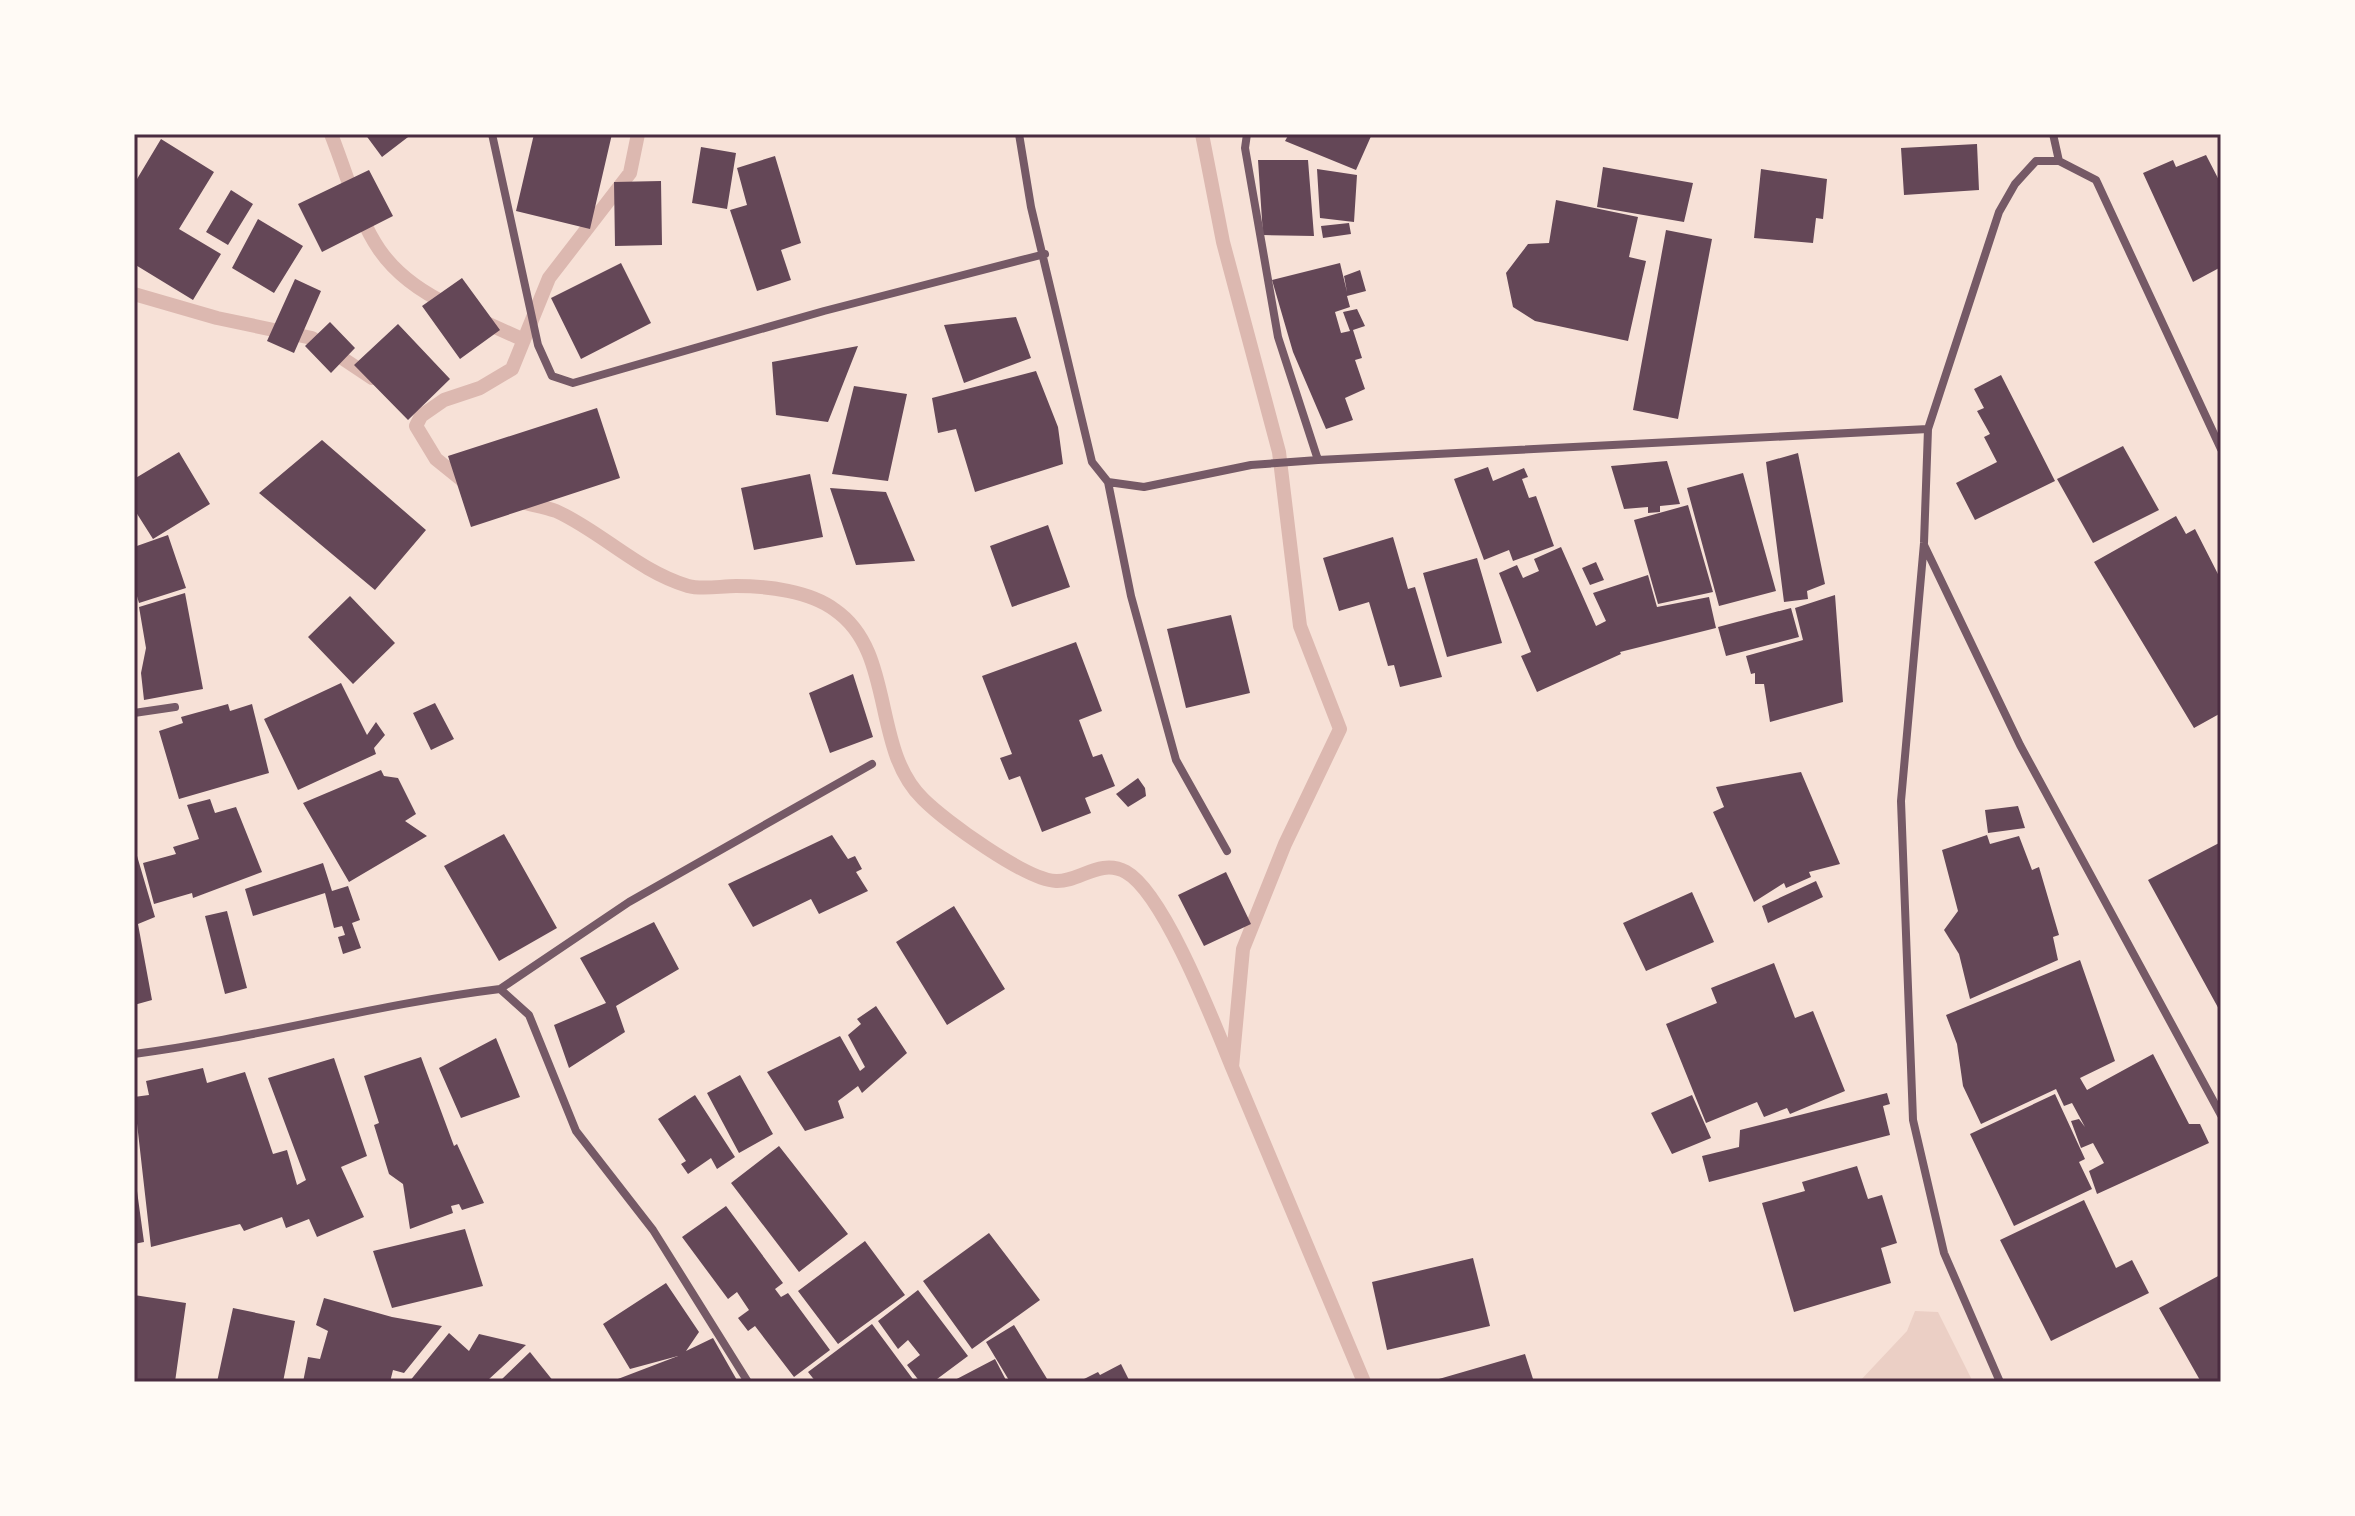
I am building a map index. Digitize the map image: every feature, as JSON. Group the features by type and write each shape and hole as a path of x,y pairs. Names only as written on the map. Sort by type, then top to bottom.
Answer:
{"street":[{"path":"492,134 538,345 552,376 573,383 824,311 1045,254"},
{"path":"1019,134 1031,207 1045,254 1092,462 1108,482 1131,596 1176,760 1227,851"},
{"path":"1247,134 1245,148 1278,337 1318,460"},
{"path":"2053,134 2059,161"},
{"path":"2000,1382 1944,1253 1913,1120 1901,801 1924,543 1928,429 1999,212 2015,184 2036,161 2059,161 2096,180 2221,449"},
{"path":"1108,482 1144,487 1251,465 1318,460 1928,429"},
{"path":"1924,543 2020,745 2221,1115"},
{"path":"134,713 175,707"},
{"path":"134,1054 195,1046 439,997 500,989 629,902 872,764"},
{"path":"500,989 529,1015 576,1131 653,1230 748,1382"}],"shaded area":[{"path":"1915,1311 1938,1312 1973,1382 1859,1382 1907,1331"}],"building":[{"path":"365,134 412,134 382,157"},
{"path":"534,134 612,134 590,229 516,211"},
{"path":"1289,134 1372,134 1356,170 1285,141"},
{"path":"161,139 214,172 179,229 221,254 193,300 134,264 134,184"},
{"path":"1977,144 1979,190 1904,195 1901,148"},
{"path":"701,147 736,153 727,209 692,203"},
{"path":"2206,155 2221,184 2221,267 2193,282 2143,173 2173,160 2176,167"},
{"path":"775,156 801,243 781,250 791,280 757,291 730,210 747,205 737,168"},
{"path":"1258,160 1308,160 1314,236 1263,235"},
{"path":"1603,167 1693,183 1684,222 1597,207"},
{"path":"1317,169 1357,175 1354,222 1320,218"},
{"path":"1761,169 1827,179 1823,219 1816,218 1813,243 1754,238"},
{"path":"369,170 393,216 322,252 298,204"},
{"path":"661,181 662,245 615,246 614,182"},
{"path":"231,190 253,204 228,245 206,232"},
{"path":"1556,200 1638,217 1629,257 1646,261 1628,341 1535,321 1513,307 1506,273 1528,244 1549,243"},
{"path":"258,219 303,246 274,293 232,268"},
{"path":"1349,223 1351,234 1323,238 1321,226"},
{"path":"1666,230 1712,239 1678,419 1633,410"},
{"path":"621,263 651,323 581,359 551,298"},
{"path":"1340,263 1347,292 1344,276 1360,270 1366,291 1347,296 1350,307 1335,312 1341,333 1350,331 1343,312 1357,309 1365,326 1353,330 1362,358 1355,360 1365,389 1345,398 1353,420 1326,429 1293,352 1272,280"},
{"path":"462,278 500,330 460,359 422,306"},
{"path":"295,279 321,291 294,353 267,341"},
{"path":"1016,317 1031,358 964,383 944,325"},
{"path":"330,322 355,348 331,373 305,346"},
{"path":"398,324 450,379 408,420 354,365"},
{"path":"858,346 828,422 776,415 772,362"},
{"path":"1036,371 1058,427 1063,464 975,492 956,429 938,433 932,398"},
{"path":"2001,375 2055,481 1975,520 1956,483 1997,462 1984,437 1990,434 1977,411 1984,408 1974,389"},
{"path":"854,386 907,394 888,481 832,474"},
{"path":"597,408 620,478 471,527 448,456"},
{"path":"322,440 426,530 375,590 259,493"},
{"path":"2123,446 2159,510 2093,543 2057,479"},
{"path":"179,452 210,504 153,539 134,509 134,479"},
{"path":"1798,453 1825,584 1807,591 1808,599 1784,602 1766,462"},
{"path":"1667,461 1680,504 1660,506 1660,512 1648,513 1648,507 1624,509 1611,466"},
{"path":"1488,467 1493,481 1524,468 1528,477 1522,479 1529,498 1536,496 1554,546 1513,561 1509,550 1484,560 1454,479"},
{"path":"1743,473 1776,591 1719,606 1687,488"},
{"path":"810,474 823,537 754,550 741,488"},
{"path":"830,488 886,492 915,561 856,565"},
{"path":"1688,505 1713,592 1658,604 1634,520"},
{"path":"2176,516 2186,534 2195,529 2221,580 2221,713 2194,728 2094,562"},
{"path":"1048,525 1070,587 1012,607 990,546"},
{"path":"168,535 186,588 139,603 134,586 134,547"},
{"path":"1393,537 1408,589 1415,587 1442,677 1400,687 1394,665 1388,666 1369,602 1339,611 1323,558"},
{"path":"1561,547 1596,626 1606,621 1593,593 1648,575 1657,607 1709,597 1716,628 1620,652 1537,692 1521,656 1531,652 1499,573 1517,565 1523,578 1539,571 1534,559"},
{"path":"1477,558 1502,643 1447,657 1423,573"},
{"path":"1596,562 1604,580 1590,585 1582,568"},
{"path":"185,593 203,689 144,700 141,673 146,648 139,607"},
{"path":"1835,595 1843,702 1770,722 1764,684 1755,684 1755,673 1751,674 1746,656 1803,640 1795,608"},
{"path":"350,596 395,643 353,684 308,637"},
{"path":"1791,608 1799,637 1726,656 1718,627"},
{"path":"1231,615 1250,693 1186,708 1167,629"},
{"path":"1076,642 1102,711 1079,720 1093,757 1102,754 1115,786 1085,798 1091,813 1042,832 1020,776 1009,780 1000,758 1012,754 982,676"},
{"path":"853,674 873,737 830,753 809,693"},
{"path":"341,683 367,735 376,722 385,735 374,748 376,754 298,790 264,719"},
{"path":"435,703 454,739 431,750 413,713"},
{"path":"228,704 230,711 252,704 269,773 179,799 159,731 183,723 181,717"},
{"path":"381,770 384,776 398,778 416,814 405,821 427,836 349,882 303,803"},
{"path":"1801,772 1840,864 1809,872 1811,877 1786,888 1784,883 1754,902 1713,812 1724,807 1716,787"},
{"path":"1138,778 1146,796 1128,807 1116,794"},
{"path":"210,799 215,813 236,807 262,872 193,898 192,893 154,904 143,863 176,854 173,847 199,839 187,805"},
{"path":"2018,806 2025,828 1988,833 1985,810"},
{"path":"504,834 557,928 499,961 444,866"},
{"path":"832,835 848,859 855,856 862,869 856,872 868,891 819,914 811,899 753,927 728,884"},
{"path":"1987,835 1990,844 2019,836 2032,870 2039,867 2059,935 2053,937 2058,960 1970,999 1959,954 1944,930 1958,911 1942,850"},
{"path":"2221,842 2221,1013 2148,880"},
{"path":"135,849 155,917 138,924 152,1000 134,1005"},
{"path":"323,863 332,891 348,886 360,920 352,923 361,948 343,954 338,937 345,935 342,926 334,928 325,893 253,916 245,889"},
{"path":"1226,872 1251,924 1204,946 1178,895"},
{"path":"1816,881 1823,897 1768,923 1762,906"},
{"path":"1692,892 1714,942 1646,971 1623,923"},
{"path":"954,906 1005,989 947,1025 896,942"},
{"path":"227,911 247,988 225,994 205,916"},
{"path":"654,922 679,969 616,1006 625,1032 569,1068 554,1025 606,1003 580,958"},
{"path":"2080,960 2115,1061 2080,1078 2087,1090 2153,1054 2189,1124 2200,1124 2209,1143 2097,1194 2089,1171 2104,1163 2093,1143 2081,1148 2071,1121 2079,1119 2085,1127 2072,1103 2064,1106 2056,1089 1981,1124 1963,1086 1957,1044 1946,1015"},
{"path":"1774,963 1795,1018 1813,1011 1845,1091 1790,1114 1787,1108 1764,1117 1757,1102 1706,1123 1666,1024 1717,1003 1711,988"},
{"path":"876,1006 907,1053 862,1093 858,1086 838,1101 844,1118 805,1131 767,1072 840,1036 860,1071 865,1067 848,1035 861,1024 857,1019"},
{"path":"496,1038 520,1097 461,1118 439,1068"},
{"path":"421,1057 454,1146 457,1144 484,1203 462,1210 459,1204 451,1206 453,1213 410,1229 403,1184 389,1174 374,1125 379,1123 364,1076"},
{"path":"334,1058 367,1156 341,1167 364,1217 317,1237 309,1219 286,1228 282,1217 244,1231 240,1224 151,1247 134,1097 149,1095 146,1081 203,1068 207,1083 245,1072 273,1154 287,1150 297,1185 306,1180 268,1078"},
{"path":"740,1075 773,1134 739,1153 707,1093"},
{"path":"1887,1093 1890,1104 1883,1106 1890,1135 1709,1182 1702,1156 1739,1147 1740,1130"},
{"path":"2055,1094 2085,1159 2079,1162 2092,1189 2014,1226 1970,1134"},
{"path":"695,1095 735,1157 717,1169 711,1158 688,1174 681,1164 686,1161 658,1119"},
{"path":"1692,1095 1711,1138 1672,1154 1651,1113"},
{"path":"779,1146 848,1234 799,1272 731,1183"},
{"path":"1857,1166 1868,1199 1882,1195 1897,1243 1881,1248 1891,1283 1794,1312 1762,1203 1805,1191 1802,1182"},
{"path":"134,1169 144,1242 134,1244"},
{"path":"2084,1200 2116,1268 2132,1260 2149,1293 2051,1341 2000,1240"},
{"path":"726,1206 783,1283 775,1289 781,1297 788,1293 830,1350 794,1377 755,1326 748,1331 738,1318 749,1310 737,1292 728,1299 682,1237"},
{"path":"465,1229 483,1286 392,1308 373,1251"},
{"path":"989,1233 1040,1300 972,1349 923,1281"},
{"path":"865,1241 905,1295 838,1344 798,1291"},
{"path":"1473,1258 1490,1326 1387,1350 1372,1282"},
{"path":"2220,1275 2221,1382 2201,1382 2159,1308"},
{"path":"666,1283 699,1332 686,1351 713,1338 738,1382 610,1382 678,1356 630,1369 603,1324"},
{"path":"918,1290 968,1356 933,1382 920,1382 907,1365 920,1355 908,1340 898,1349 878,1321"},
{"path":"134,1295 186,1303 175,1382 134,1382"},
{"path":"324,1298 392,1317 442,1326 404,1373 393,1370 390,1382 303,1382 308,1357 320,1359 328,1331 316,1325"},
{"path":"233,1308 295,1321 283,1382 217,1382"},
{"path":"872,1324 915,1382 816,1382 808,1372"},
{"path":"1014,1325 1049,1382 1010,1382 986,1342"},
{"path":"449,1333 469,1351 479,1334 526,1345 488,1380 409,1382"},
{"path":"530,1352 554,1382 499,1382"},
{"path":"1525,1354 1534,1382 1432,1382 1432,1381"},
{"path":"995,1359 1007,1382 951,1382"},
{"path":"1121,1364 1130,1382 1078,1382 1098,1372 1100,1375"}],"waterway":[{"path":"331,134 360,214 384,256 400,274 451,306"},
{"path":"467,484 436,459 416,426 421,416 444,400 480,388 512,369 549,278 630,173 638,134"},
{"path":"1202,134 1223,242 1279,452 1300,626 1340,729 1285,844 1243,949 1232,1067 1364,1382"},
{"path":"134,294 217,318 312,338 372,378"},
{"path":"484,322 524,340"},
{"path":"521,502 556,511 653,571 688,586 774,589 813,598 835,610 854,628 867,650 896,754 907,778 923,799 986,848 1043,878 1065,880 1098,869 1116,868 1141,885 1171,931 1232,1067"}]}
